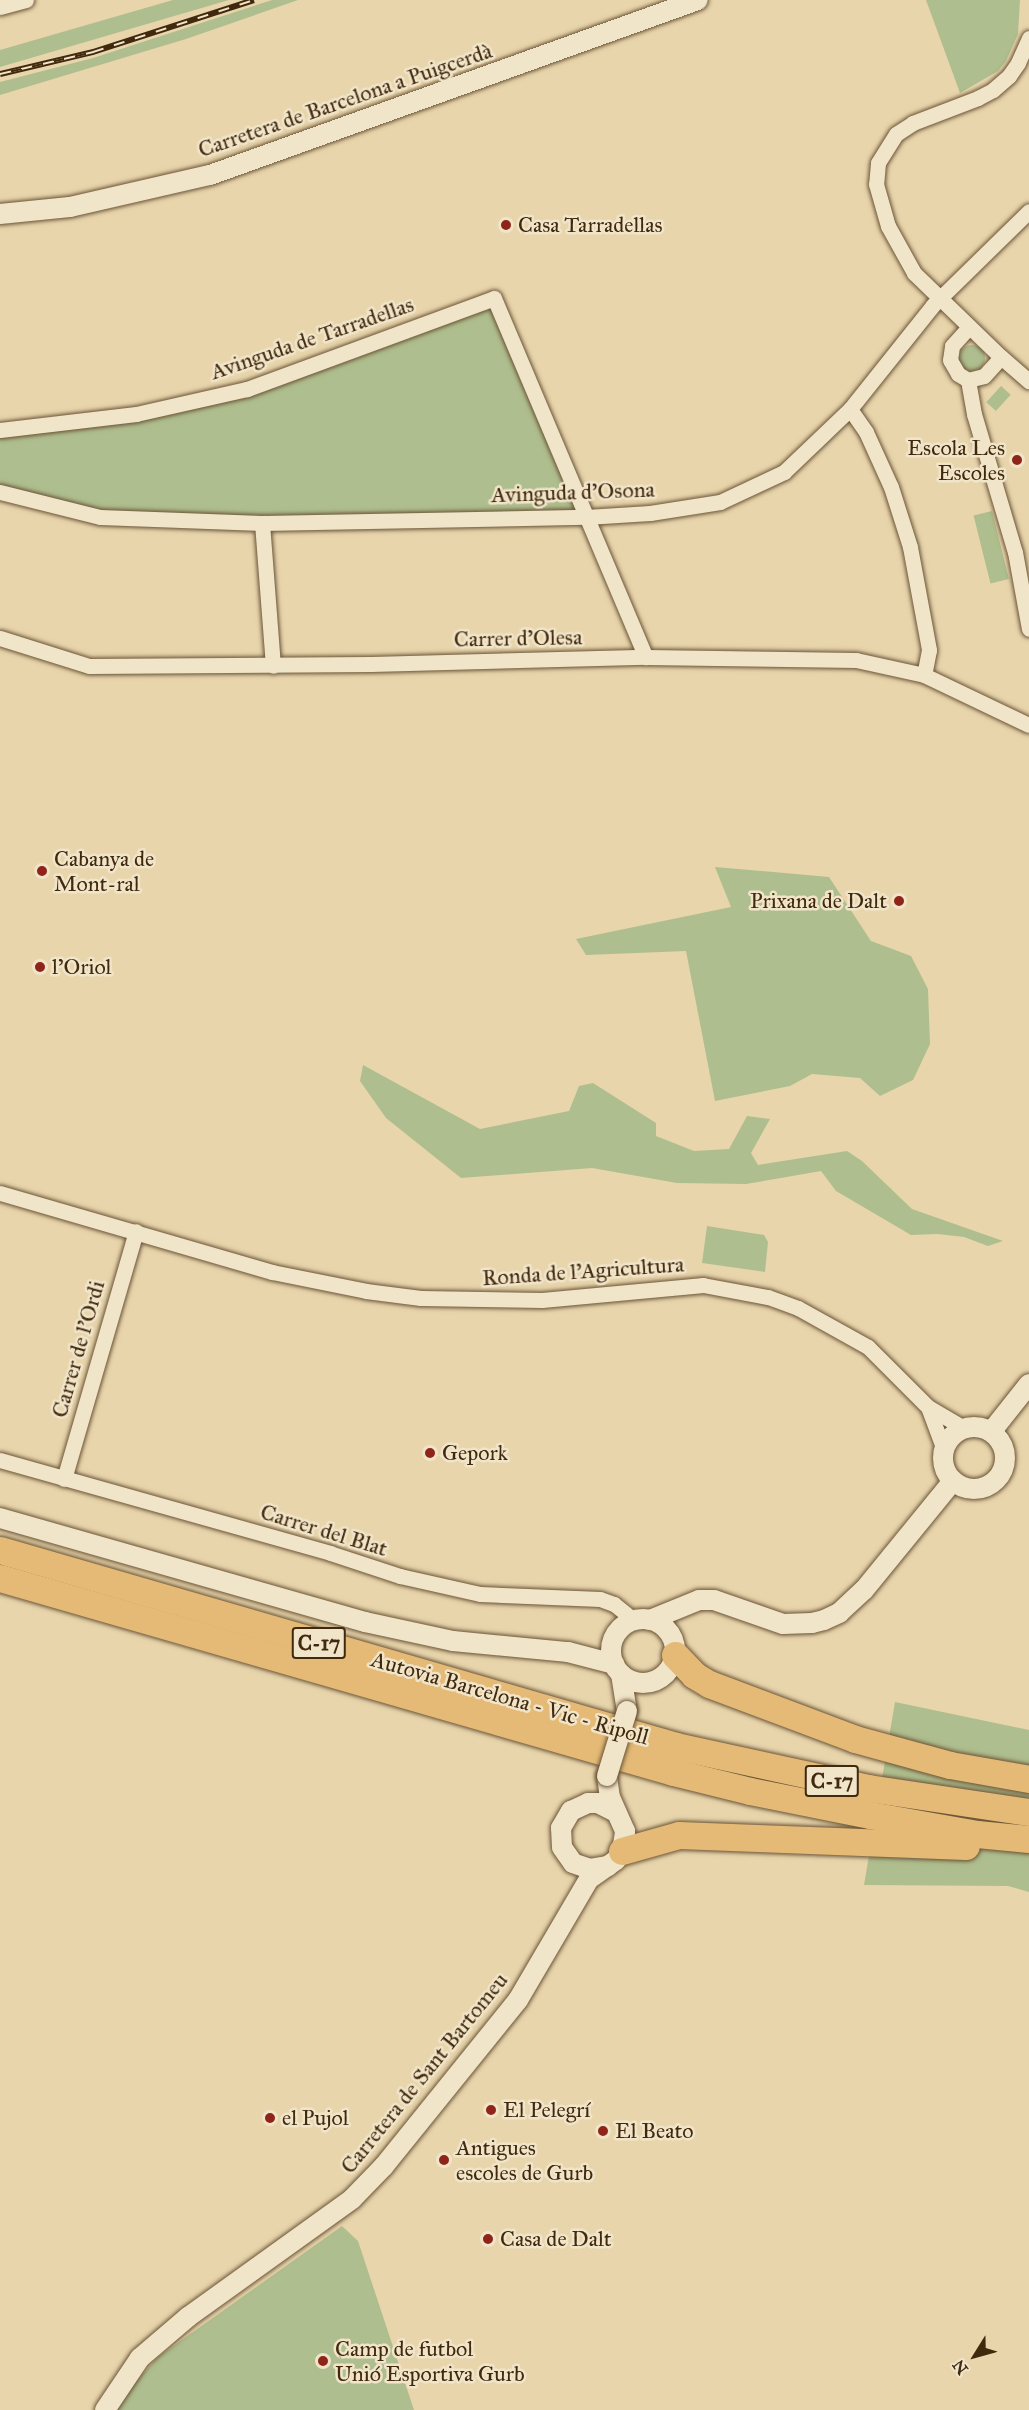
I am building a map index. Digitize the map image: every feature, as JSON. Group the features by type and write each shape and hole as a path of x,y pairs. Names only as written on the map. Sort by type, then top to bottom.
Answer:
{"highway":[{"name":"Autovia Barcelona - Vic - Ripoll","path":"0,1550 676,1746 868,1788 1029,1812"},
{"name":"Autovia Barcelona - Vic - Ripoll","path":"0,1578 603,1754 750,1791 977,1834 1029,1839"},
{"path":"674,1648 694,1675 709,1684 855,1739 950,1764 1029,1779"},
{"path":"615,1858 679,1835 967,1846 977,1834"}],"street":[{"path":"0,7 26,0"},
{"name":"Carretera de Barcelona a Puigcerdà","path":"0,214 70,207 210,175 698,0"},
{"path":"1029,38 1014,70 993,90 913,123 891,140 878,163 877,194 888,226 914,273 1000,357 1029,381"},
{"name":"Avinguda d'Osona","path":"0,492 100,517 262,523 586,517 650,513 720,502 784,472 850,410 940,298 1029,211"},
{"name":"Avinguda de Tarradellas","path":"0,430 136,414 247,388 494,298 586,517"},
{"path":"969,327 961,332 950,352 953,368 958,374 968,380 984,376 992,371 1000,357"},
{"path":"968,380 974,414 1015,552 1029,629"},
{"path":"850,410 866,432 891,488 910,547 928,650 924,675"},
{"path":"586,517 646,657"},
{"path":"262,523 273,666"},
{"name":"Carrer d'Olesa","path":"0,638 89,666 273,666 646,657 856,660 924,675 1029,725"},
{"name":"Ronda de l'Agricultura","path":"0,1193 313,1282 421,1298 542,1300 703,1285 747,1292 798,1308 868,1347 887,1363 928,1407 964,1428"},
{"name":"Carrer de l'Ordi","path":"64,1479 136,1232"},
{"path":"991,1432 1029,1384"},
{"name":"Ronda de l'Agricultura","path":"928,1407 944,1450"},
{"path":"978,1427 991,1432 1004,1449 1004,1464 998,1477 980,1488 966,1488 953,1480 944,1466 944,1450 951,1437 964,1428 978,1427"},
{"name":"Carrer del Blat","path":"0,1460 330,1553 400,1576 480,1594 600,1599 643,1620"},
{"path":"627,1711 612,1645 621,1628 699,1600 714,1600 783,1624 812,1623 831,1616 864,1590 953,1480"},
{"path":"0,1518 365,1622 453,1641 568,1652 617,1669 632,1681 649,1683"},
{"path":"568,1910 574,1881 573,1863 562,1847 561,1828 571,1812 588,1803 608,1776 627,1711 637,1695 649,1683 667,1673 681,1620 699,1600"},
{"path":"643,1620 666,1629 674,1648"},
{"path":"568,1652 615,1636"},
{"path":"568,1910 589,1879 615,1858 625,1831 610,1798 608,1776"},
{"path":"588,1803 598,1803 616,1812"},
{"path":"573,1863 590,1869 615,1858"},
{"name":"Carretera de Sant Bartomeu","path":"105,2410 140,2358 188,2317 352,2199 384,2166 518,2000 539,1967 568,1910"}],"green space":[{"path":"173,0 229,0 0,67 0,50"},
{"path":"272,0 298,0 186,39 0,95 0,82 93,58"},
{"path":"926,0 1020,0 1018,34 1006,61 998,71 960,93"},
{"path":"494,298 588,516 100,517 0,492 0,430 247,389"},
{"path":"972,345 981,349 985,358 981,367 972,371 963,367 959,358 963,349"},
{"path":"1001,386 1011,395 996,411 986,402"},
{"path":"992,511 1009,579 990,584 974,516"},
{"path":"715,867 829,877 871,941 911,956 928,989 930,1044 913,1080 880,1096 860,1078 812,1074 790,1086 715,1101 686,951 586,955 576,939 731,907"},
{"path":"363,1065 480,1129 569,1111 579,1086 593,1083 656,1123 656,1136 694,1151 729,1149 747,1116 770,1119 751,1153 758,1165 847,1151 862,1161 912,1209 1003,1241 988,1246 964,1237 938,1234 911,1235 836,1191 821,1171 746,1184 677,1183 592,1168 461,1178 386,1118 360,1081"},
{"path":"707,1226 764,1235 768,1242 765,1272 702,1263"},
{"path":"895,1702 1029,1730 1029,1892 1008,1886 864,1885"},
{"path":"342,2226 358,2241 414,2410 117,2410 137,2380 158,2357"}],"railway":[{"path":"0,74 93,52 254,0"}],"place":[{"name":"Casa Tarradellas","path":"506,225"},
{"name":"Escola Les Escoles","path":"1017,460"},
{"name":"Cabanya de Mont-ral","path":"42,871"},
{"name":"Prixana de Dalt","path":"899,901"},
{"name":"l'Oriol","path":"40,967"},
{"name":"Gepork","path":"430,1453"},
{"name":"El Pelegrí","path":"491,2110"},
{"name":"el Pujol","path":"270,2118"},
{"name":"El Beato","path":"603,2131"},
{"name":"Antigues escoles de Gurb","path":"444,2160"},
{"name":"Casa de Dalt","path":"488,2239"},
{"name":"Camp de futbol Unió Esportiva Gurb","path":"323,2361"}]}
